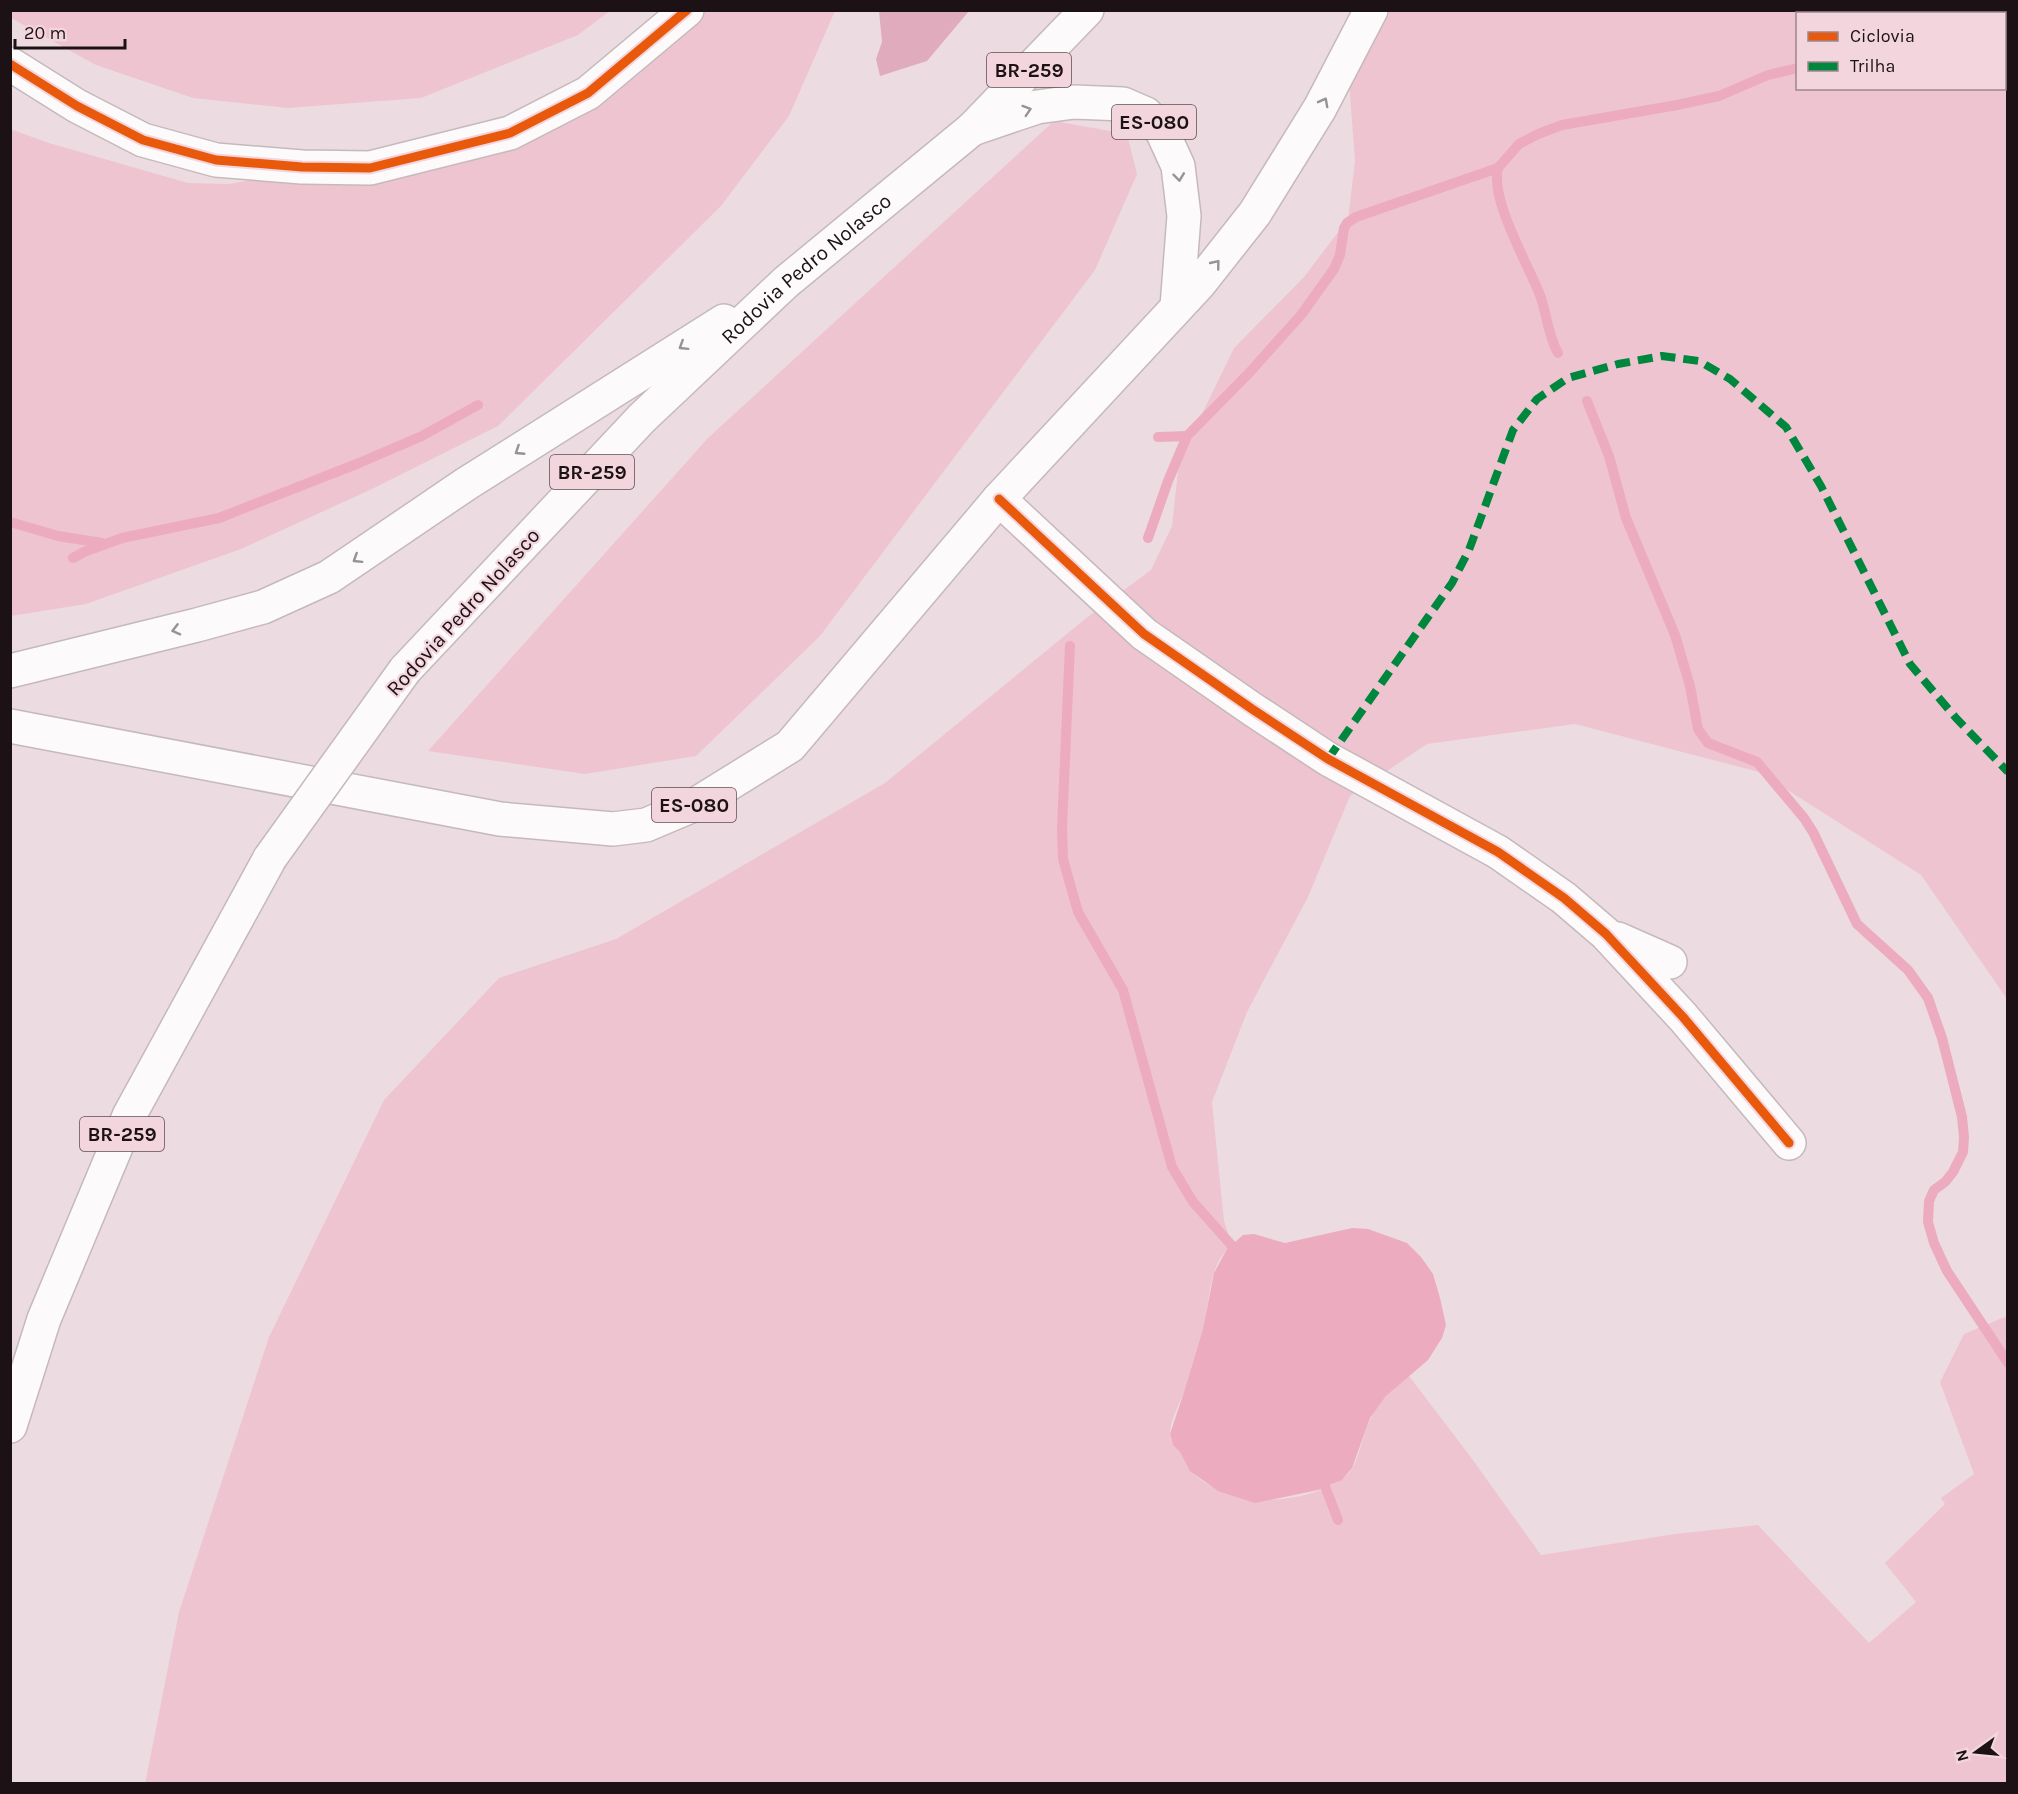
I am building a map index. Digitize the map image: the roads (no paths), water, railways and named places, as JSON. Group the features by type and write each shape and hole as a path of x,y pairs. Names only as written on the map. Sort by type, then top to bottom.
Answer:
{"main road":[{"path":"10,64 77,106 143,140 216,160 302,167 370,168 510,133 588,93 687,10"},
{"name":"Rodovia Pedro Nolasco","path":"10,1426 44,1319 129,1116 270,858 405,670 642,418 786,282 972,129 1087,10"},
{"path":"1177,307 1218,262 1254,213 1320,108 1371,10"},
{"name":"ES-080","path":"10,726 500,819 613,829 646,825 698,804 790,746 999,499 1177,307 1184,216 1178,166 1162,131 1146,114 1123,104 1074,102 1036,107 972,129"},
{"path":"10,670 263,607 329,577 564,421 786,282"},
{"path":"999,499 1144,634 1328,759 1498,852 1564,898 1606,934 1683,1017 1789,1143"},
{"path":"1606,934 1670,962"}],"waterway":[{"path":"1148,538 1187,436 1249,373 1301,315 1334,269 1340,255 1344,228 1347,223 1356,217 1498,168 1519,144 1562,125 1719,96 1768,75 1796,68"},
{"path":"1498,168 1497,181 1505,214 1540,295 1558,353"},
{"path":"1587,401 1609,456 1626,518 1675,635 1690,686 1698,729 1708,743 1757,762 1813,832 1857,924 1908,970 1928,998 1942,1038 1962,1117 1964,1137 1963,1152 1953,1172 1934,1190 1929,1201 1928,1222 1934,1243 1947,1271 2008,1363"},
{"path":"73,558 122,538 219,518 422,436 478,405"},
{"path":"1158,437 1187,436"},
{"path":"10,522 58,536 102,543"},
{"path":"1070,646 1062,828 1063,859 1078,912 1123,990 1172,1167 1193,1202 1234,1248 1237,1256"},
{"path":"1321,1476 1338,1520"}]}
